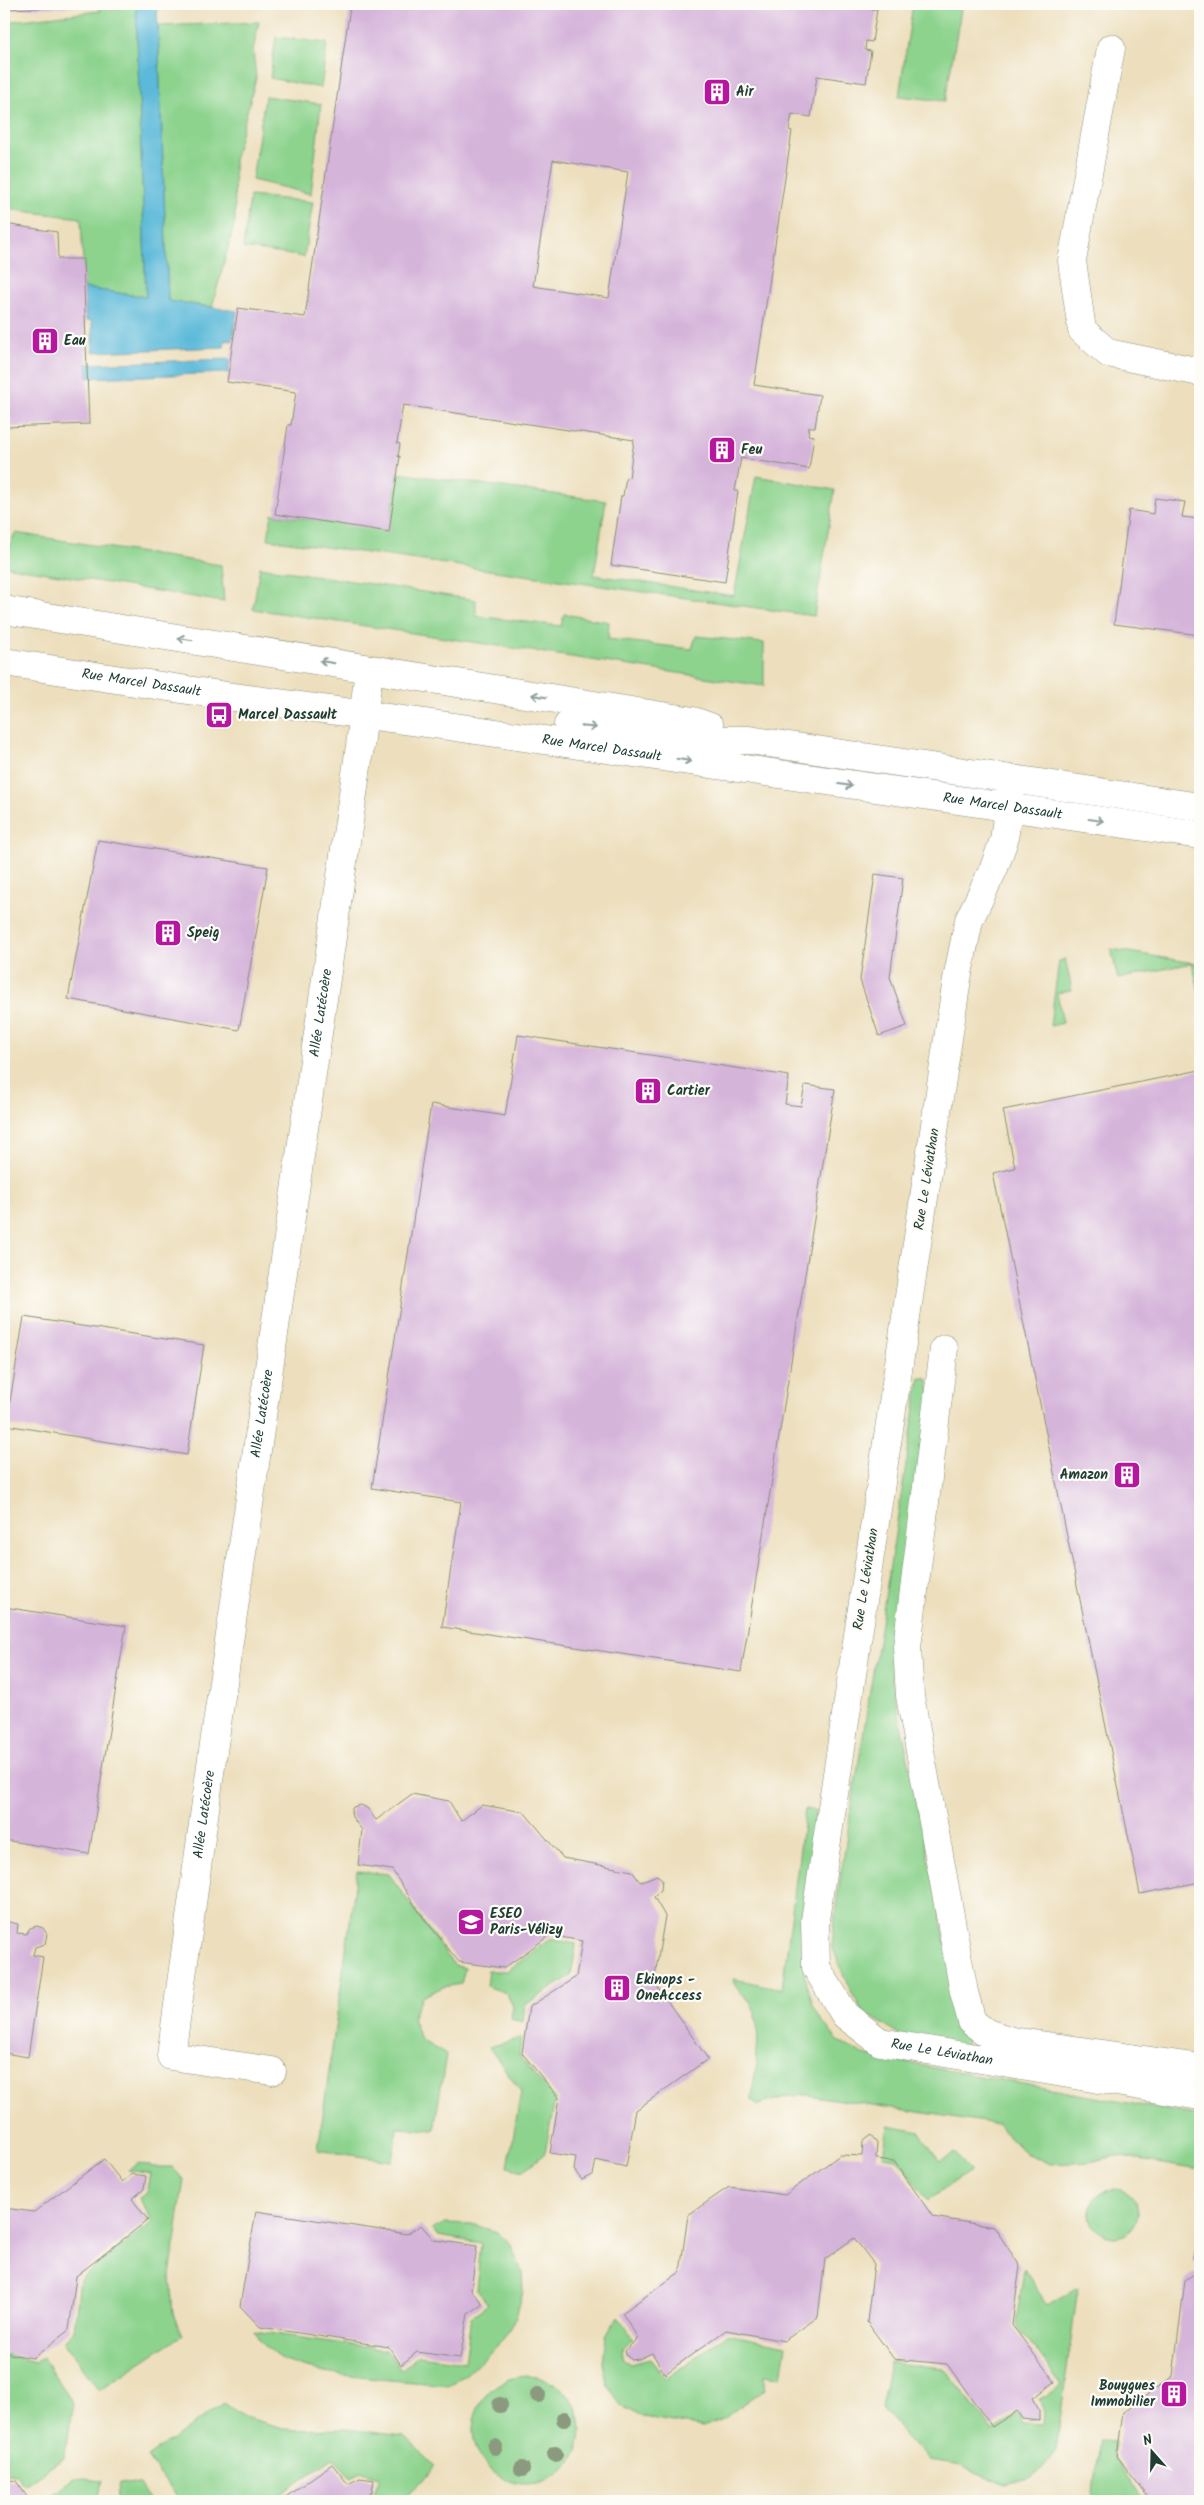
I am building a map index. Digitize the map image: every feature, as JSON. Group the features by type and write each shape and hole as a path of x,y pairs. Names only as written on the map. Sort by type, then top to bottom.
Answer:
{"street":[{"path":"1112,48 1072,261 1082,330 1108,353 1200,372"},
{"name":"Rue Marcel Dassault","path":"4,610 693,721 749,740"},
{"name":"Rue Marcel Dassault","path":"4,624 37,629 80,623"},
{"name":"Rue Marcel Dassault","path":"4,647 923,796 1009,806 1200,835"},
{"name":"Rue Marcel Dassault","path":"4,662 227,696 505,719 693,740 749,740 1200,807"},
{"name":"Allée Latécoère","path":"272,2071 171,2056 213,1751 369,669"},
{"name":"Rue Le Léviathan","path":"1012,779 1004,840 994,868 969,920 957,979 816,1910 816,1967 845,2015 880,2042 1200,2096"},
{"path":"944,1349 907,1647 910,1696 964,1992 972,2022 987,2032 1012,2041 1200,2068"}],"green space":[{"path":"100,4 136,4 146,297 84,288 81,218 4,209 4,22 100,11"},
{"path":"913,4 962,4 945,101 899,96"},
{"path":"259,22 253,50 256,78 234,160 235,221 212,307 168,301 158,26"},
{"path":"276,37 327,43 321,88 270,78"},
{"path":"265,96 321,104 311,194 252,180"},
{"path":"250,196 313,202 304,257 243,248"},
{"path":"398,473 606,501 594,575 734,596 756,476 835,490 814,616 268,539 272,514 389,531"},
{"path":"15,533 221,565 224,602 4,566 4,560"},
{"path":"260,567 476,600 476,616 561,626 564,614 609,622 608,639 692,649 696,636 764,643 764,686 253,609"},
{"path":"1111,949 1200,964 1200,994 1192,963 1118,979"},
{"path":"1065,959 1072,990 1057,993 1063,1023 1050,1026 1059,961"},
{"path":"920,1377 927,1378 932,1399 892,1651 892,1680 968,2052 910,2041 862,2011 845,1979 832,1946 836,1905"},
{"path":"805,1809 815,1811 804,1973 813,2005 820,2018 837,2040 863,2055 1200,2116 1200,2170 1114,2156 1090,2162 1051,2164 1025,2153 997,2124 807,2095 789,2096 758,2105 752,2100 758,2040 756,2017 751,2003 737,1987 734,1979 782,1989"},
{"path":"357,1871 389,1874 454,1965 465,1968 461,1984 443,1987 422,1997 412,2018 421,2040 446,2055 434,2130 397,2128 392,2161 318,2150"},
{"path":"550,1939 576,1944 571,1976 525,2005 523,2022 511,2019 513,2006 506,1993 486,1986 488,1971 507,1971"},
{"path":"521,2038 519,2056 555,2099 545,2153 523,2171 508,2167 521,2092 489,2047"},
{"path":"888,2126 920,2132 939,2161 955,2153 970,2171 928,2200 897,2158 883,2156"},
{"path":"139,2163 153,2167 172,2167 184,2179 170,2276 173,2314 182,2335 99,2390 64,2342 74,2331 80,2279 153,2222 139,2198 147,2193 151,2174 128,2170"},
{"path":"1109,2189 1119,2189 1131,2196 1138,2208 1138,2218 1131,2230 1119,2237 1109,2237 1101,2233 1094,2226 1090,2218 1090,2208 1094,2200 1101,2193"},
{"path":"445,2223 472,2224 497,2232 510,2243 522,2272 523,2292 516,2317 503,2340 464,2377 447,2385 366,2378 324,2372 287,2362 268,2349 254,2331 386,2350 401,2370 418,2356 465,2362 471,2317 488,2304 476,2289 481,2243 438,2236 432,2230"},
{"path":"1024,2269 1047,2305 1078,2288 1056,2450 1047,2464 1029,2478 1005,2484 956,2464 928,2460 881,2408 890,2363 944,2368 993,2431 1019,2414 1023,2424 1043,2425 1044,2411 1039,2400 1061,2384 1016,2324"},
{"path":"618,2316 633,2338 621,2350 623,2359 630,2364 650,2359 666,2379 727,2334 786,2346 781,2377 765,2375 765,2389 721,2420 703,2427 643,2417 620,2405 608,2387 603,2363 606,2336"},
{"path":"4,2354 35,2362 43,2358 74,2405 64,2458 24,2485 16,2475 4,2474"},
{"path":"527,2376 548,2380 565,2392 577,2409 581,2430 577,2451 565,2468 548,2480 527,2484 506,2480 489,2468 477,2451 473,2430 477,2409 489,2392 506,2380"},
{"path":"224,2403 244,2417 291,2430 345,2429 404,2436 435,2466 402,2501 373,2501 372,2499 380,2477 362,2472 351,2477 333,2458 271,2501 180,2501 147,2457"},
{"path":"1099,2441 1115,2442 1113,2456 1146,2501 1092,2501"},
{"path":"74,2478 102,2481 98,2501 42,2501"},
{"path":"120,2483 140,2485 150,2501 116,2501"}],"water":[{"path":"136,4 157,4 168,301 237,311 232,341 225,340 224,347 93,352 92,321 86,320 84,288 146,297"},
{"path":"230,359 228,373 88,378 87,364"}],"building":[{"path":"4,4 73,4 73,7 4,9"},
{"path":"338,4 870,4 869,9 877,9 872,42 866,41 865,50 871,51 866,83 817,76 811,117 792,114 789,130 792,131 754,385 820,395 815,427 809,427 808,435 814,436 809,469 741,458 735,491 738,491 725,582 611,565 621,496 623,496 626,477 629,478 634,440 403,405 397,443 400,444 398,457 400,456 389,532 275,514 288,425 291,425 296,392 227,382 238,308 305,317 350,7","holes":["553,160 628,172 609,298 533,286"]},
{"name":"Eau","path":"4,224 57,232 58,259 83,259 89,424 4,427"},
{"path":"1155,498 1185,502 1182,517 1200,519 1200,635 1114,624 1129,510 1153,514"},
{"name":"Speig","path":"98,840 268,867 239,1030 68,999"},
{"path":"875,874 903,878 890,977 907,1026 879,1036 860,980"},
{"path":"518,1035 789,1076 785,1104 801,1106 805,1085 835,1089 741,1672 442,1627 461,1502 372,1488 431,1104 505,1116"},
{"name":"Amazon","path":"1200,1070 1200,1882 1140,1894 993,1173 1015,1168 1003,1110"},
{"path":"24,1317 204,1345 187,1455 6,1425"},
{"path":"4,1607 126,1626 89,1854 4,1840"},
{"name":"Ekinops - OneAccess","path":"412,1794 449,1801 461,1821 482,1805 524,1812 563,1858 632,1871 640,1882 657,1875 662,1879 661,1890 654,1897 665,1916 654,1982 708,2059 636,2110 626,2167 596,2160 593,2175 582,2180 574,2170 576,2157 550,2153 559,2098 522,2053 529,2007 576,1977 582,1941 550,1935 504,1968 459,1962 422,1916 392,1870 358,1865 362,1830 352,1817 351,1811 353,1807 361,1805 367,1808 376,1820"},
{"path":"4,1921 18,1924 17,1933 26,1934 30,1928 37,1926 43,1928 47,1934 45,1944 35,1947 33,1955 43,1957 28,2057 4,2053"},
{"path":"871,2135 877,2143 876,2159 894,2161 933,2217 994,2227 1020,2266 1012,2325 1055,2382 1032,2398 1039,2410 1039,2421 1022,2419 1017,2411 992,2427 947,2364 894,2359 867,2322 874,2264 854,2238 825,2259 818,2317 784,2341 726,2330 665,2374 652,2353 632,2360 627,2356 625,2351 638,2338 622,2313 680,2272 688,2215 729,2187 785,2195 840,2155 862,2156 863,2141"},
{"path":"104,2159 122,2182 132,2174 146,2176 144,2189 132,2199 148,2220 76,2276 69,2330 33,2358 4,2353 4,2208 34,2212"},
{"path":"256,2211 407,2234 421,2225 434,2240 477,2246 471,2290 483,2304 468,2314 460,2358 417,2352 401,2365 389,2347 260,2327 240,2306"},
{"path":"1200,2246 1200,2270 1193,2258 1195,2248"},
{"name":"Bouygues Immobilier","path":"1200,2270 1200,2501 1151,2501 1117,2456 1123,2412 1173,2376 1185,2280"},
{"path":"332,2464 348,2484 360,2478 374,2480 372,2492 361,2501 280,2501"},
{"path":"4,2479 16,2481 30,2501 4,2501"}],"place":[{"name":"Air","path":"717,92"},
{"name":"Eau","path":"45,341"},
{"name":"Feu","path":"722,450"},
{"name":"Marcel Dassault","path":"219,715"},
{"name":"Speig","path":"168,933"},
{"name":"Cartier","path":"648,1091"},
{"name":"Amazon","path":"1127,1475"},
{"name":"ESEO Paris-Vélizy","path":"471,1922"},
{"name":"Ekinops - OneAccess","path":"617,1988"},
{"name":"Bouygues Immobilier","path":"1174,2394"}]}
